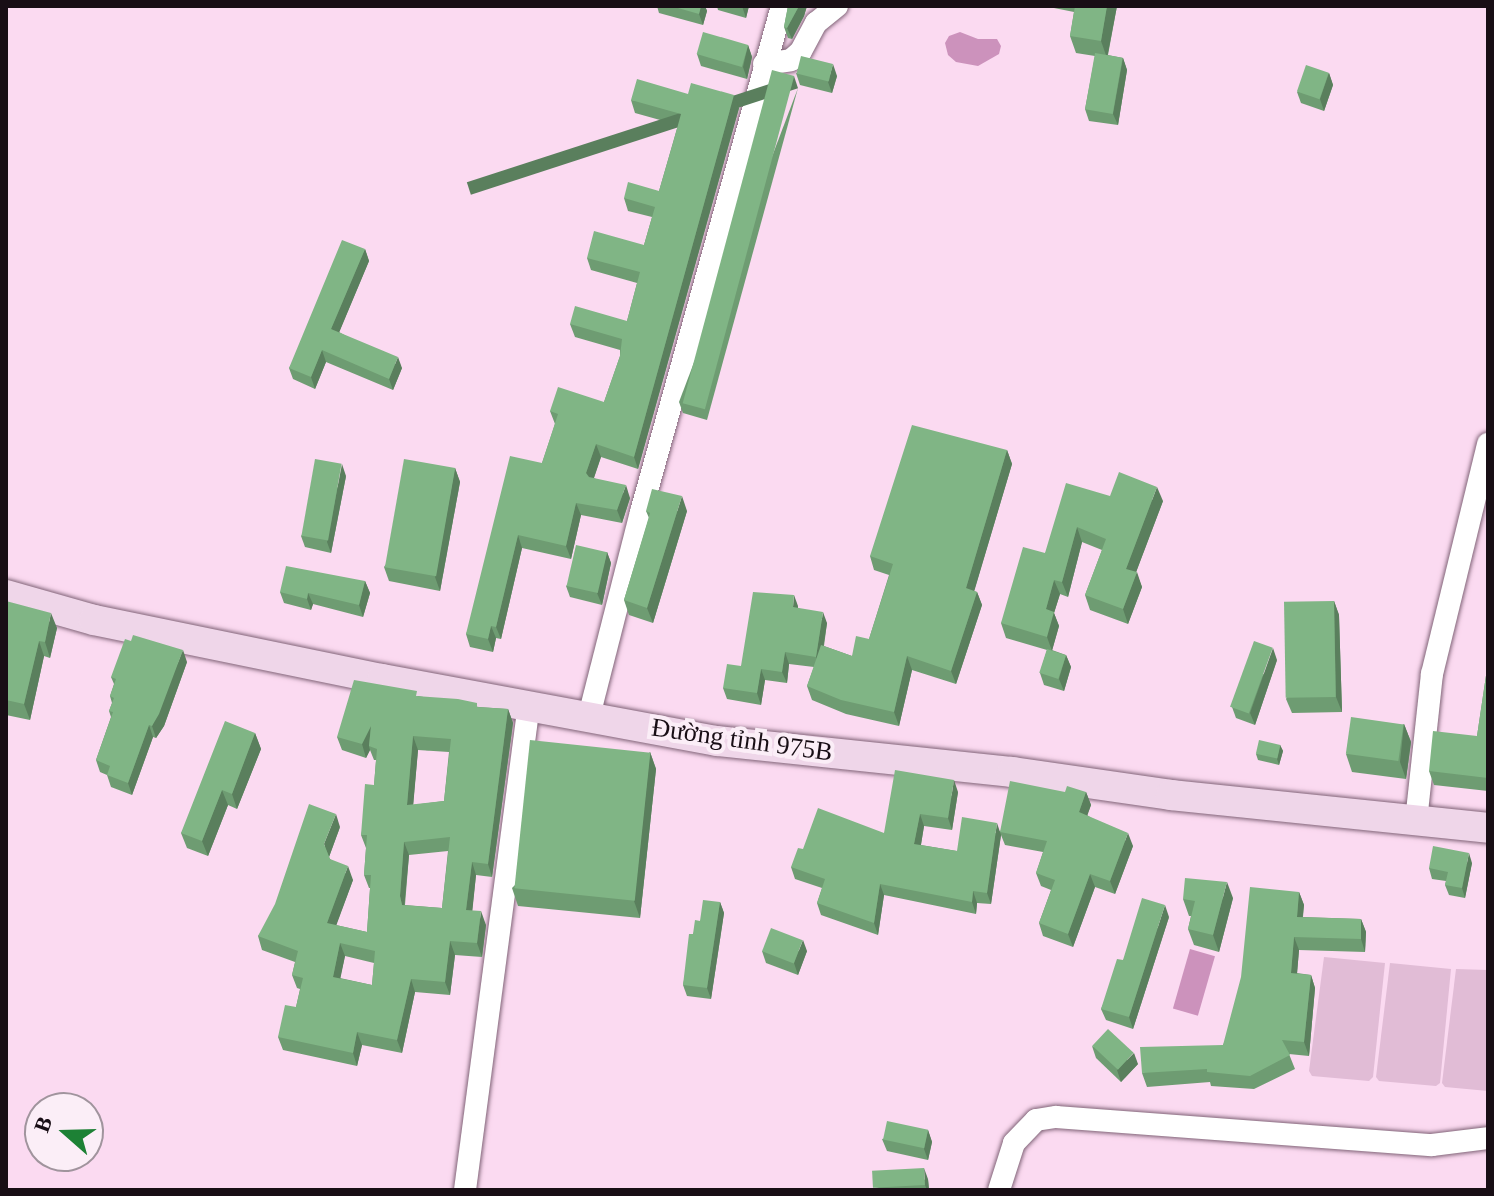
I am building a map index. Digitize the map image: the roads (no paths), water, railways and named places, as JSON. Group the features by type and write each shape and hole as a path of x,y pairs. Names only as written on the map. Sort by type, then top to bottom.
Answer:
{"main road":[{"name":"Đường tỉnh 975B","path":"6,595 94,620 529,707 717,741 1488,828"}],"street":[{"path":"589,716 782,6"},
{"path":"764,64 791,60 801,51 816,23 837,6"},
{"path":"1416,821 1432,674 1488,444"},
{"path":"465,1190 529,707"},
{"path":"999,1190 1014,1143 1036,1120 1056,1117 1432,1145 1488,1138"}]}
